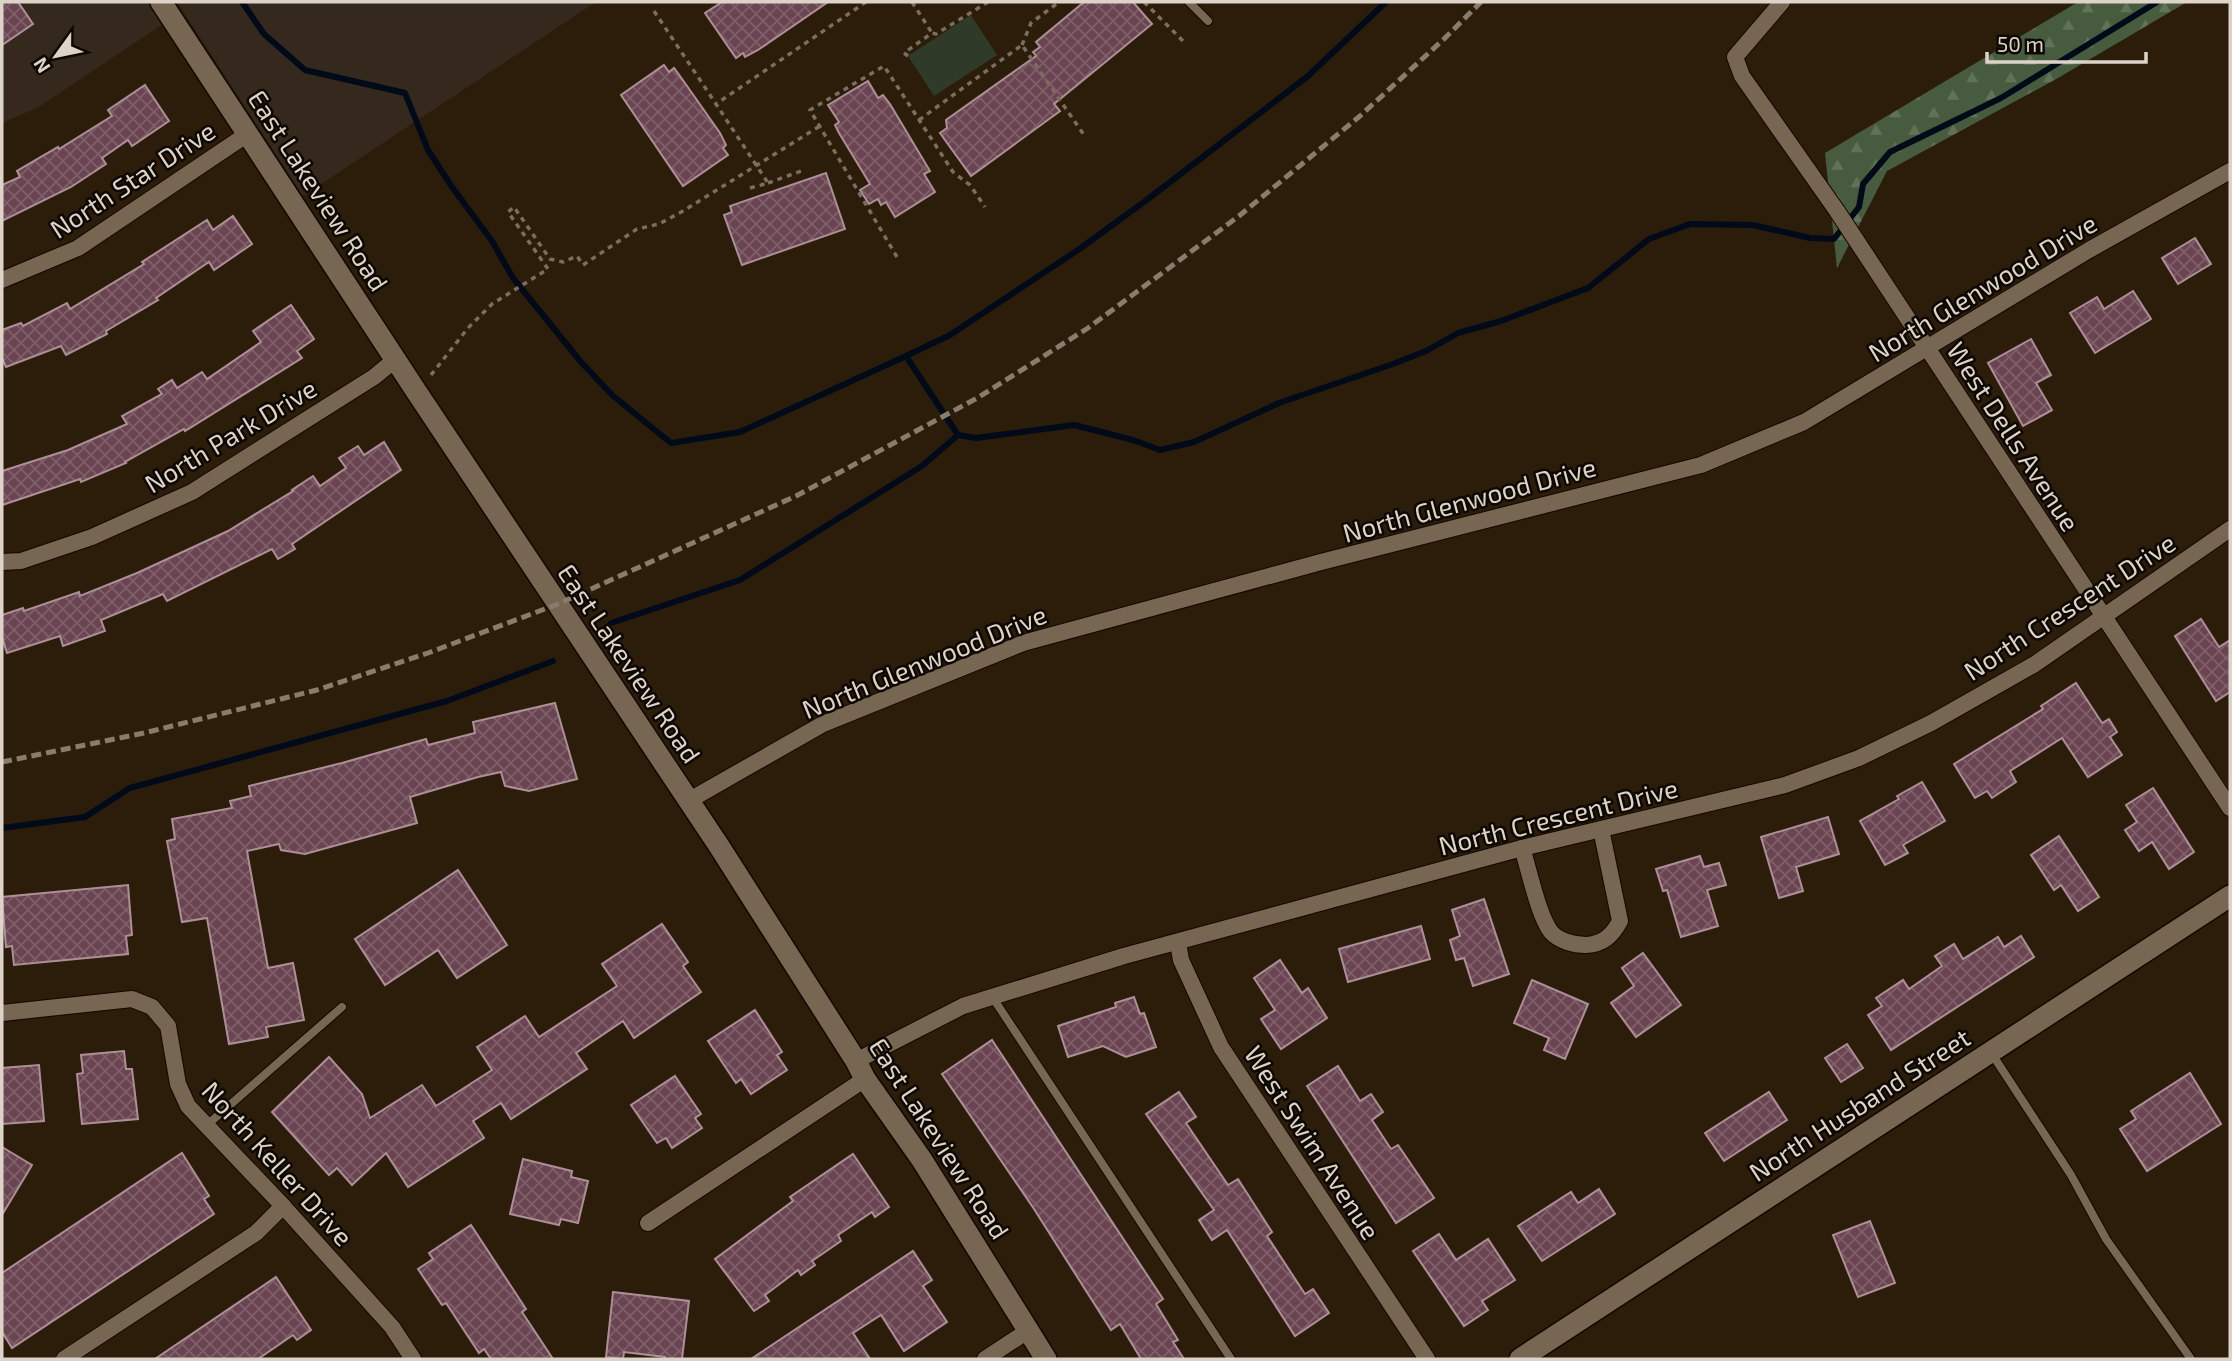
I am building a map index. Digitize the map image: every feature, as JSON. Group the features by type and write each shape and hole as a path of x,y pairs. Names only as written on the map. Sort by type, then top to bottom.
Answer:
{"main road":[{"name":"East Lakeview Road","path":"161,2 688,801 922,1160 1046,1359"},
{"name":"North Husband Street","path":"1520,1359 2230,897"}],"street":[{"name":"West Dells Avenue","path":"1782,2 1735,57 1742,76 1807,166 2230,808"},
{"name":"North Star Drive","path":"2,279 78,248 249,133"},
{"name":"North Glenwood Drive","path":"688,801 823,724 1023,643 1321,562 1701,465 1804,422 2089,250 2230,171"},
{"name":"North Park Drive","path":"2,562 21,561 92,537 192,492 374,377 396,359"},
{"name":"North Crescent Drive","path":"648,1223 861,1070 963,1006 1124,956 1522,848 1785,785 1859,758 1931,723 2035,664 2230,529"},
{"path":"1522,848 1544,920 1552,932 1577,945 1596,944 1613,935 1620,921 1601,829"},
{"name":"West Swim Avenue","path":"1178,943 1181,960 1221,1047 1427,1359"},
{"name":"North Keller Drive","path":"2,1013 132,999 152,1007 168,1026 178,1084 188,1106 392,1327 414,1359"},
{"path":"64,1359 256,1233 283,1206"},
{"path":"985,1359 1029,1330"}],"lane":[{"path":"1189,2 1208,21"},
{"path":"993,998 1231,1359"},
{"path":"207,1125 342,1007"},
{"path":"1991,1051 2071,1175 2106,1239 2191,1359"}],"path":[{"path":"716,104 866,2"},
{"path":"912,2 932,33"},
{"path":"908,56 904,53 932,33 936,34 988,2"},
{"path":"919,120 1022,45 1031,23 1059,2"},
{"path":"1144,2 1185,43"},
{"path":"654,11 768,183"},
{"path":"1022,45 1084,135"},
{"path":"897,257 810,110 884,66 953,172 970,185 985,207"},
{"path":"416,391 439,367 468,327 492,304 548,269 508,212 514,206 550,259 563,262 577,256 583,265 637,229 659,224 820,126"},
{"path":"750,188 804,170"}],"shaded area":[{"path":"2,2 151,2 166,22 39,107 2,123"},
{"path":"177,2 596,2 303,196"}],"green space":[{"path":"2078,2 2187,2 2058,78 1887,171 1837,268 1825,153"},
{"path":"971,15 997,55 934,96 908,56"}],"building":[{"path":"2,2 18,2 33,24 2,45"},
{"path":"722,2 828,2 758,50 745,57 743,53 736,58 705,13"},
{"path":"1084,2 1133,2 1152,24 1054,104 1060,111 971,176 940,133 947,128 946,120 1036,56 1033,52 1040,47 1036,42"},
{"path":"664,65 669,72 674,68 680,76 720,133 726,145 723,148 728,155 683,186 621,95"},
{"path":"868,81 878,98 883,95 890,104 930,171 924,174 935,192 895,217 886,202 881,205 878,199 869,204 860,190 870,184 839,133 835,125 839,122 828,105"},
{"path":"145,85 169,121 132,146 128,140 102,158 106,164 71,187 2,221 2,185 20,177 17,171 112,116 108,110"},
{"path":"826,173 845,229 742,265 724,215 732,212 730,206"},
{"path":"233,216 252,244 214,270 209,262 156,298 158,300 106,331 107,334 66,355 61,346 6,367 2,358 2,330 21,323 23,326 67,303 70,309 144,264 142,262 207,220 213,230"},
{"path":"2195,238 2211,264 2178,284 2162,258"},
{"path":"2133,291 2151,319 2095,353 2070,313 2097,297 2104,309"},
{"path":"291,305 314,339 297,351 302,358 185,431 184,429 126,463 81,482 80,479 2,505 2,471 68,450 127,424 122,416 162,394 158,389 172,380 177,388 202,372 207,379 261,342 253,331"},
{"path":"2031,339 2051,375 2036,383 2052,410 2023,426 1988,363"},
{"path":"384,442 401,470 292,544 295,549 278,559 272,549 167,601 163,594 101,620 105,631 63,646 60,636 7,653 2,637 2,615 23,608 24,611 79,592 80,596 137,573 228,531 313,476 320,486 346,468 339,458 358,446 364,455"},
{"path":"2201,619 2219,647 2230,640 2230,692 2216,701 2175,636"},
{"path":"2076,683 2102,723 2109,719 2117,732 2110,737 2122,755 2088,777 2062,738 2010,771 2016,782 1992,798 1987,791 1975,798 1954,764 2043,709 2041,706"},
{"path":"555,703 577,779 529,791 505,786 501,772 478,777 410,797 417,823 305,854 281,850 279,844 247,851 268,968 293,963 304,1020 266,1027 268,1037 229,1044 207,918 182,922 167,841 175,839 172,819 232,808 230,801 251,796 249,786 426,739 428,745 475,733 473,722"},
{"path":"1922,782 1945,821 1903,845 1908,853 1885,865 1860,821 1899,799 1897,796"},
{"path":"2153,788 2194,852 2169,869 2152,842 2139,851 2125,830 2137,822 2126,805"},
{"path":"1828,817 1839,854 1796,867 1803,891 1779,898 1761,837"},
{"path":"2059,836 2099,897 2078,911 2061,885 2054,890 2031,855"},
{"path":"1700,856 1704,867 1719,863 1726,885 1707,890 1718,926 1681,937 1667,890 1663,891 1656,869"},
{"path":"458,870 507,945 457,978 438,950 385,985 355,939"},
{"path":"128,885 132,935 126,936 128,954 14,965 12,946 6,947 2,897"},
{"path":"1484,899 1509,974 1473,986 1464,958 1456,960 1450,940 1460,936 1452,910"},
{"path":"662,924 688,962 683,966 701,992 634,1038 623,1021 576,1053 587,1069 511,1119 501,1103 473,1121 484,1138 408,1187 386,1153 352,1185 337,1168 329,1175 272,1112 329,1057 362,1094 370,1118 422,1085 436,1106 492,1070 477,1047 525,1016 539,1037 617,986 602,964"},
{"path":"1421,926 1430,959 1348,982 1339,949"},
{"path":"2021,936 2034,957 1891,1050 1868,1015 1882,1006 1876,998 1903,980 1909,989 1942,966 1935,956 1954,944 1963,959 1998,937 2004,947"},
{"path":"1643,953 1681,1005 1636,1037 1611,1003 1634,986 1622,968"},
{"path":"1280,960 1302,993 1308,988 1327,1018 1281,1049 1261,1019 1275,1010 1254,978"},
{"path":"1532,980 1588,1004 1565,1059 1544,1050 1549,1038 1514,1023"},
{"path":"1134,997 1140,1014 1144,1013 1156,1047 1126,1057 1103,1046 1068,1057 1058,1026 1116,1007 1115,1003"},
{"path":"755,1010 782,1052 777,1055 787,1070 751,1094 741,1079 736,1083 708,1041"},
{"path":"992,1040 1163,1299 1156,1304 1178,1340 1173,1342 1184,1359 1141,1359 1120,1324 1111,1330 1034,1209 942,1074"},
{"path":"1847,1044 1863,1068 1841,1082 1825,1058"},
{"path":"124,1051 126,1069 132,1069 138,1119 82,1124 77,1074 83,1073 81,1055"},
{"path":"39,1065 44,1121 2,1124 2,1068"},
{"path":"1338,1066 1360,1101 1371,1094 1383,1112 1372,1120 1391,1149 1398,1145 1434,1198 1396,1223 1307,1086"},
{"path":"2190,1073 2221,1124 2147,1171 2120,1129 2136,1119 2131,1111"},
{"path":"675,1076 701,1114 695,1118 702,1128 672,1148 666,1138 657,1143 631,1105"},
{"path":"1179,1092 1196,1117 1186,1123 1228,1185 1238,1179 1272,1232 1267,1236 1305,1294 1313,1289 1329,1313 1295,1336 1227,1230 1212,1240 1199,1220 1214,1210 1146,1114"},
{"path":"1769,1092 1787,1120 1724,1161 1705,1133"},
{"path":"2,1147 32,1165 2,1215"},
{"path":"182,1153 209,1196 204,1199 214,1214 12,1348 2,1332 2,1273"},
{"path":"853,1154 889,1207 875,1217 872,1212 838,1235 841,1241 812,1261 815,1265 801,1275 798,1270 765,1295 769,1301 754,1311 715,1259 793,1201 790,1197"},
{"path":"523,1159 572,1171 571,1177 588,1181 578,1223 561,1219 559,1225 510,1214"},
{"path":"1599,1189 1615,1214 1542,1261 1518,1226 1571,1192 1578,1203"},
{"path":"1870,1221 1895,1283 1858,1297 1833,1235"},
{"path":"471,1225 526,1309 522,1312 553,1359 491,1359 484,1349 479,1353 446,1303 442,1305 418,1269 433,1259 429,1253"},
{"path":"1439,1234 1456,1260 1488,1239 1515,1280 1482,1301 1488,1310 1464,1326 1413,1251"},
{"path":"913,1251 932,1280 923,1286 947,1322 904,1351 881,1315 853,1333 870,1359 751,1359"},
{"path":"276,1277 311,1330 297,1340 293,1335 258,1359 155,1359"},
{"path":"613,1292 689,1301 682,1359 624,1352 623,1359 606,1357"}],"waterway":[{"path":"242,2 264,34 305,70 405,93 428,150 492,241 513,278 581,362 612,395 671,443 740,432 906,356 958,435"},
{"path":"906,356 950,335 1078,250 1148,199 1308,76 1386,2"},
{"path":"611,623 740,580 922,466 958,435 976,438 1074,425 1160,450 1194,442 1279,403 1426,351 1458,333 1501,321 1588,288 1649,239 1690,224 1753,225 1810,238 1834,239 1859,207 1863,184 1890,152 2001,98 2157,2"},
{"path":"2,828 85,817 130,788 447,701 553,661"}],"railway":[{"path":"2,762 144,733 317,690 428,653 558,604 796,496 979,397 1088,328 1239,216 1360,116 1481,2"}]}
